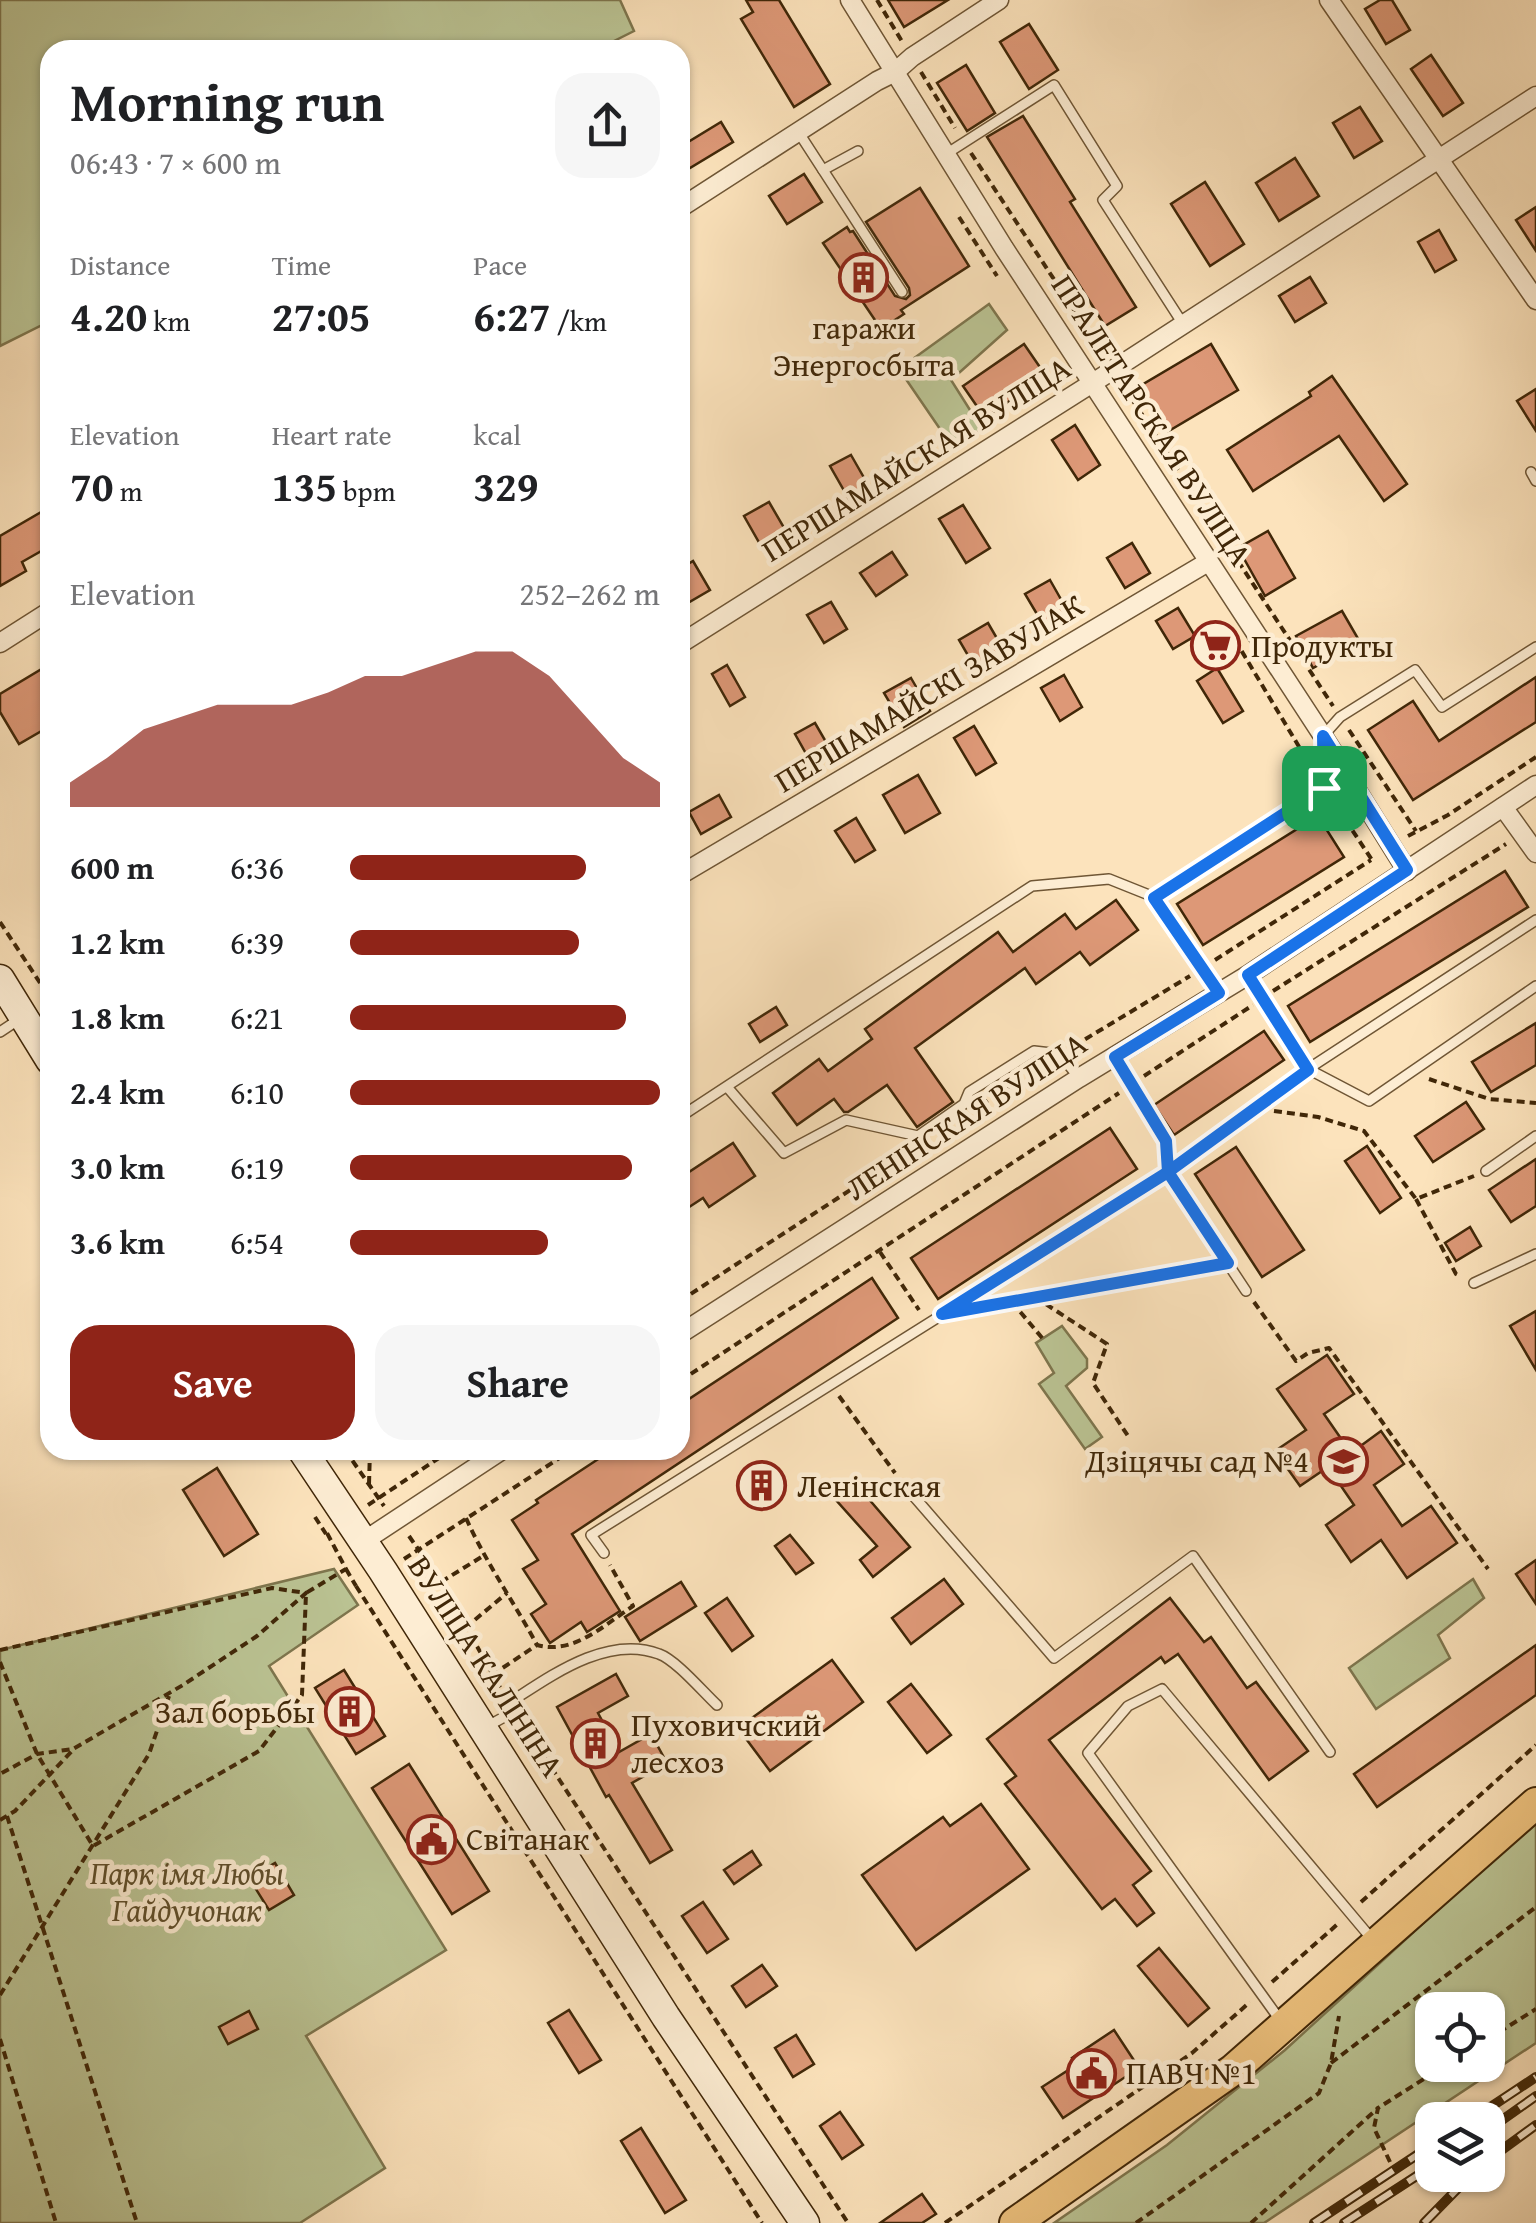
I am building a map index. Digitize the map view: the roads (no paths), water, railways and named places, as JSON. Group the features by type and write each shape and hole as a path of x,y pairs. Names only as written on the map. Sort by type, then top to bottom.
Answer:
{"main road":[{"path":"0,978 12,1024 40,1045"},
{"name":"ВУЛІЦА КАЛІНІНА","path":"309,1460 666,2017 805,2223"},
{"path":"1015,2223 1233,2070 1536,1803"}],"street":[{"name":"ПРАЛЕТАРСКАЯ ВУЛІЦА","path":"850,0 1091,383 1407,870"},
{"path":"690,202 895,72 999,0"},
{"path":"1328,0 1536,300"},
{"name":"ПЕРШАМАЙСКАЯ ВУЛІЦА","path":"690,638 1536,96"},
{"name":"ПЕРШАМАЙСКІ ЗАВУЛАК","path":"690,869 1208,562"},
{"path":"0,643 40,617"},
{"name":"ЛЕНІНСКАЯ ВУЛІЦА","path":"690,1328 1079,1078 1248,975 1536,785"},
{"path":"1503,806 1536,853"},
{"path":"356,1530 398,1519 487,1460"}],"lane":[{"path":"946,154 1054,85 1117,186 1103,200 1183,324"},
{"path":"799,132 902,292"},
{"path":"823,170 858,151"},
{"path":"1154,898 1324,788 1323,736 1340,717 1416,670 1442,707 1536,647"},
{"path":"690,1111 1032,886 1109,879 1154,898 1219,993"},
{"path":"604,1554 591,1534 1168,1172 1308,1070 1536,920"},
{"path":"1248,975 1308,1070 1369,1102 1536,986"},
{"path":"728,1088 784,1153 846,1120 918,1136 964,1104 968,1092 1034,1051 1060,1054 1079,1078"},
{"path":"1115,1057 1166,1141 1168,1172 1246,1291"},
{"path":"1486,1171 1536,1136"},
{"path":"1474,1283 1536,1254"},
{"path":"904,1485 1054,1658 1193,1556 1330,1752"},
{"path":"484,1728 515,1711 515,1699 598,1653 636,1649 662,1654 718,1705"},
{"path":"1284,2025 1088,1753 1128,1706 1162,1689 1376,1944"}],"railway":[{"path":"1498,2102 1536,2077"},
{"path":"1505,2118 1536,2096"},
{"path":"1505,2148 1536,2125"},
{"path":"1314,2223 1415,2156"},
{"path":"1344,2223 1415,2177"},
{"path":"1424,2223 1454,2192"}],"place":[{"name":"гаражи Энергосбыта","path":"864,278"},
{"name":"Продукты","path":"1216,646"},
{"name":"Дзіцячы сад №4","path":"1344,1461"},
{"name":"Ленінская","path":"762,1486"},
{"name":"Зал борьбы","path":"350,1712"},
{"name":"Пуховичский лесхоз","path":"596,1743"},
{"name":"Світанак","path":"431,1839"},
{"name":"ПАВЧ №1","path":"1091,2073"}],"park label":[{"name":"Парк імя Любы Гайдучонак","path":"187,1892"}]}
